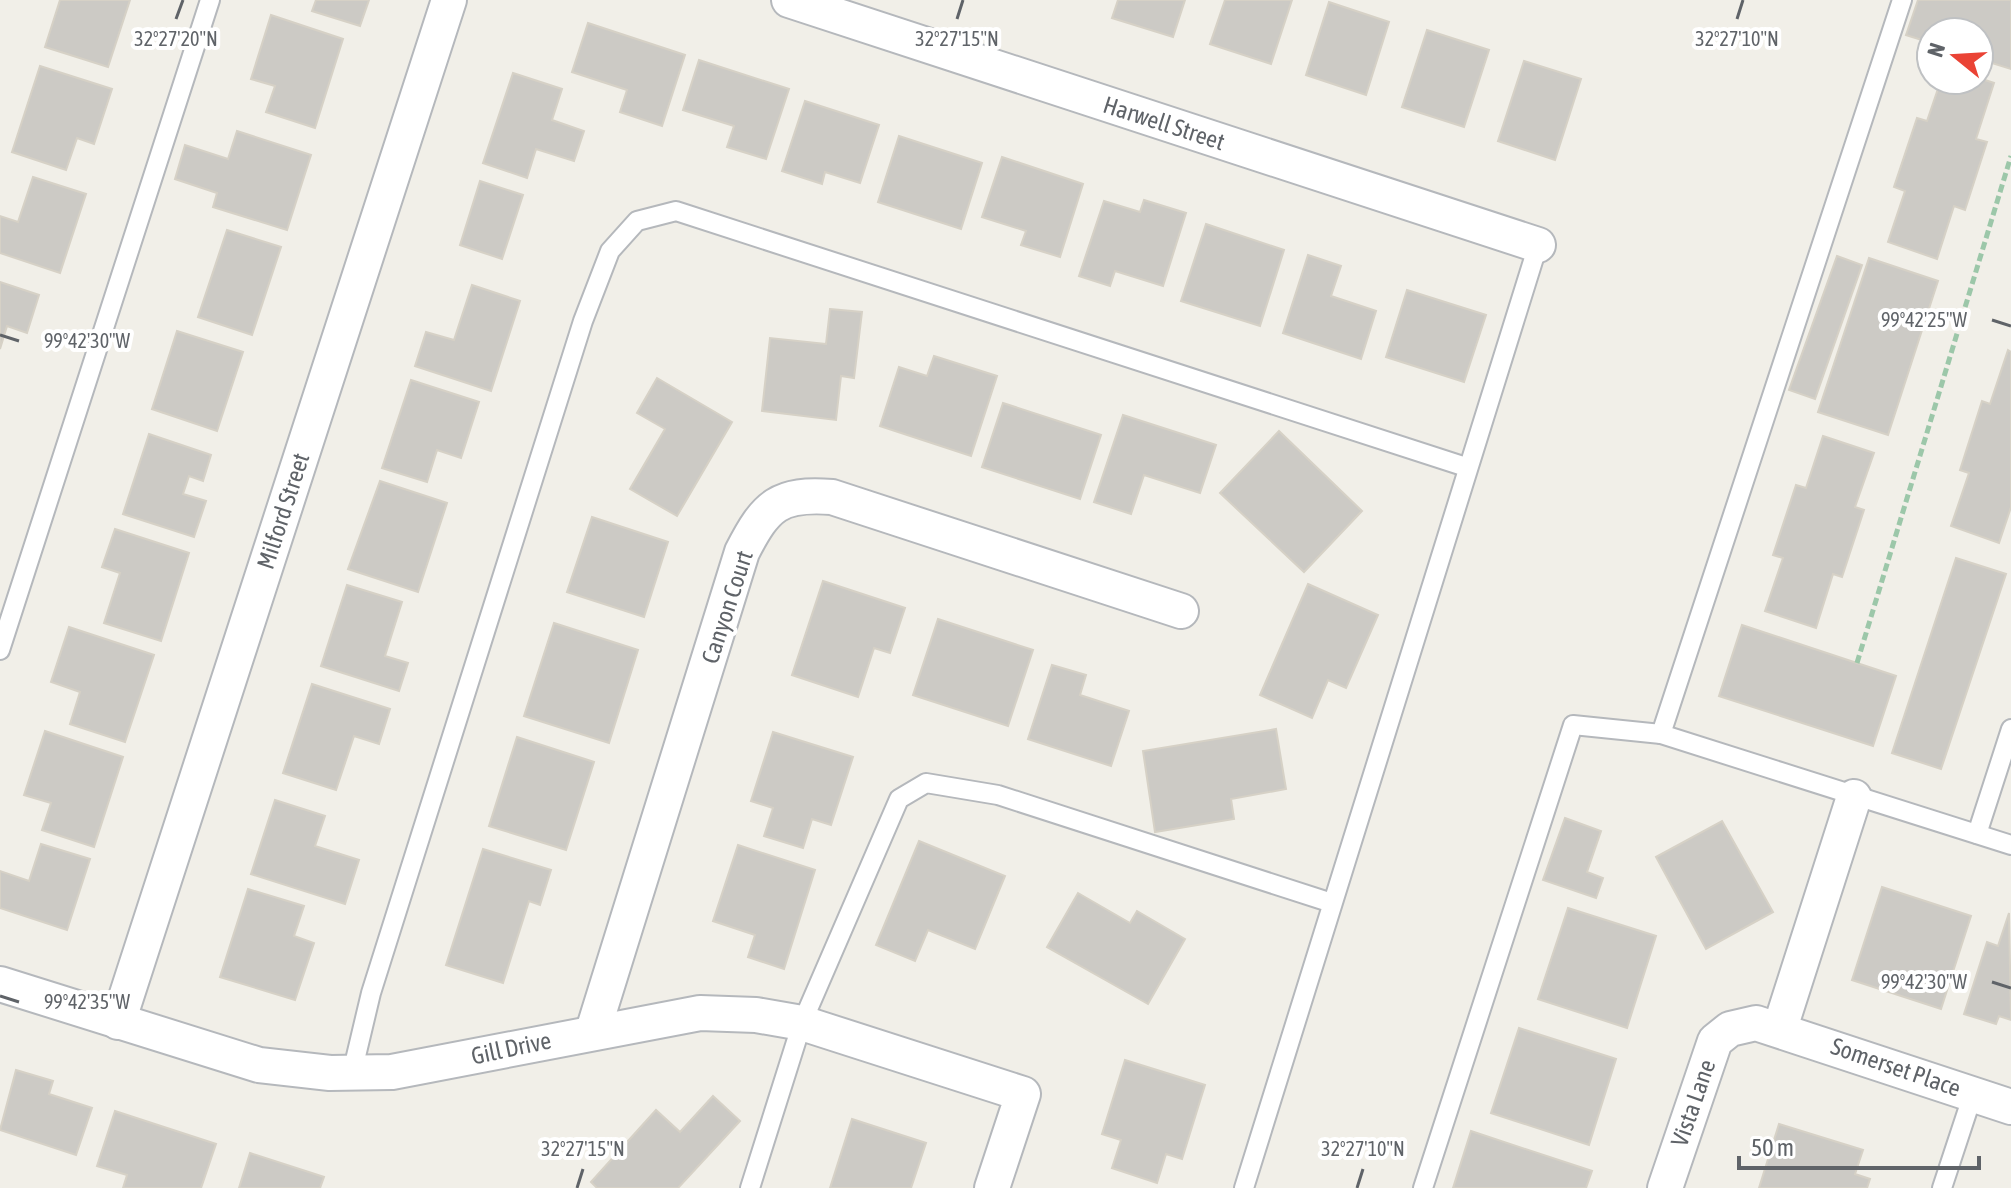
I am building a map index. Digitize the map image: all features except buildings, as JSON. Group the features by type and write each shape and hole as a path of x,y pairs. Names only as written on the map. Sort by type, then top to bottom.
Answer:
{"street":[{"name":"Milford Street","path":"118,1022 449,0"},
{"name":"Harwell Street","path":"789,0 823,6 1538,245"},
{"name":"Canyon Court","path":"593,1031 742,552 754,529 776,504 799,494 832,497 1181,611"},
{"path":"1780,1028 1854,797"},
{"name":"Gill Drive","path":"0,984 259,1065 352,1073 392,1072 593,1031 700,1013 756,1015 802,1023 1023,1094 992,1188"},
{"name":"Vista Lane","path":"1665,1188 1715,1041 1730,1029 1756,1023 1780,1028"},
{"name":"Somerset Place","path":"1780,1028 2011,1107"}],"lane":[{"path":"0,650 210,0"},
{"path":"1661,734 1902,0"},
{"path":"352,1073 371,993 583,321 610,251 637,221 676,211 1466,467"},
{"path":"1244,1188 1466,467 1538,245"},
{"path":"1423,1188 1573,725 1661,734 2011,845"},
{"path":"1977,834 2011,729"},
{"path":"750,1188 802,1023 899,799 926,783 998,795 1332,903"},
{"path":"1942,1188 1973,1094"}],"path":[{"path":"1857,663 2011,156"}]}
